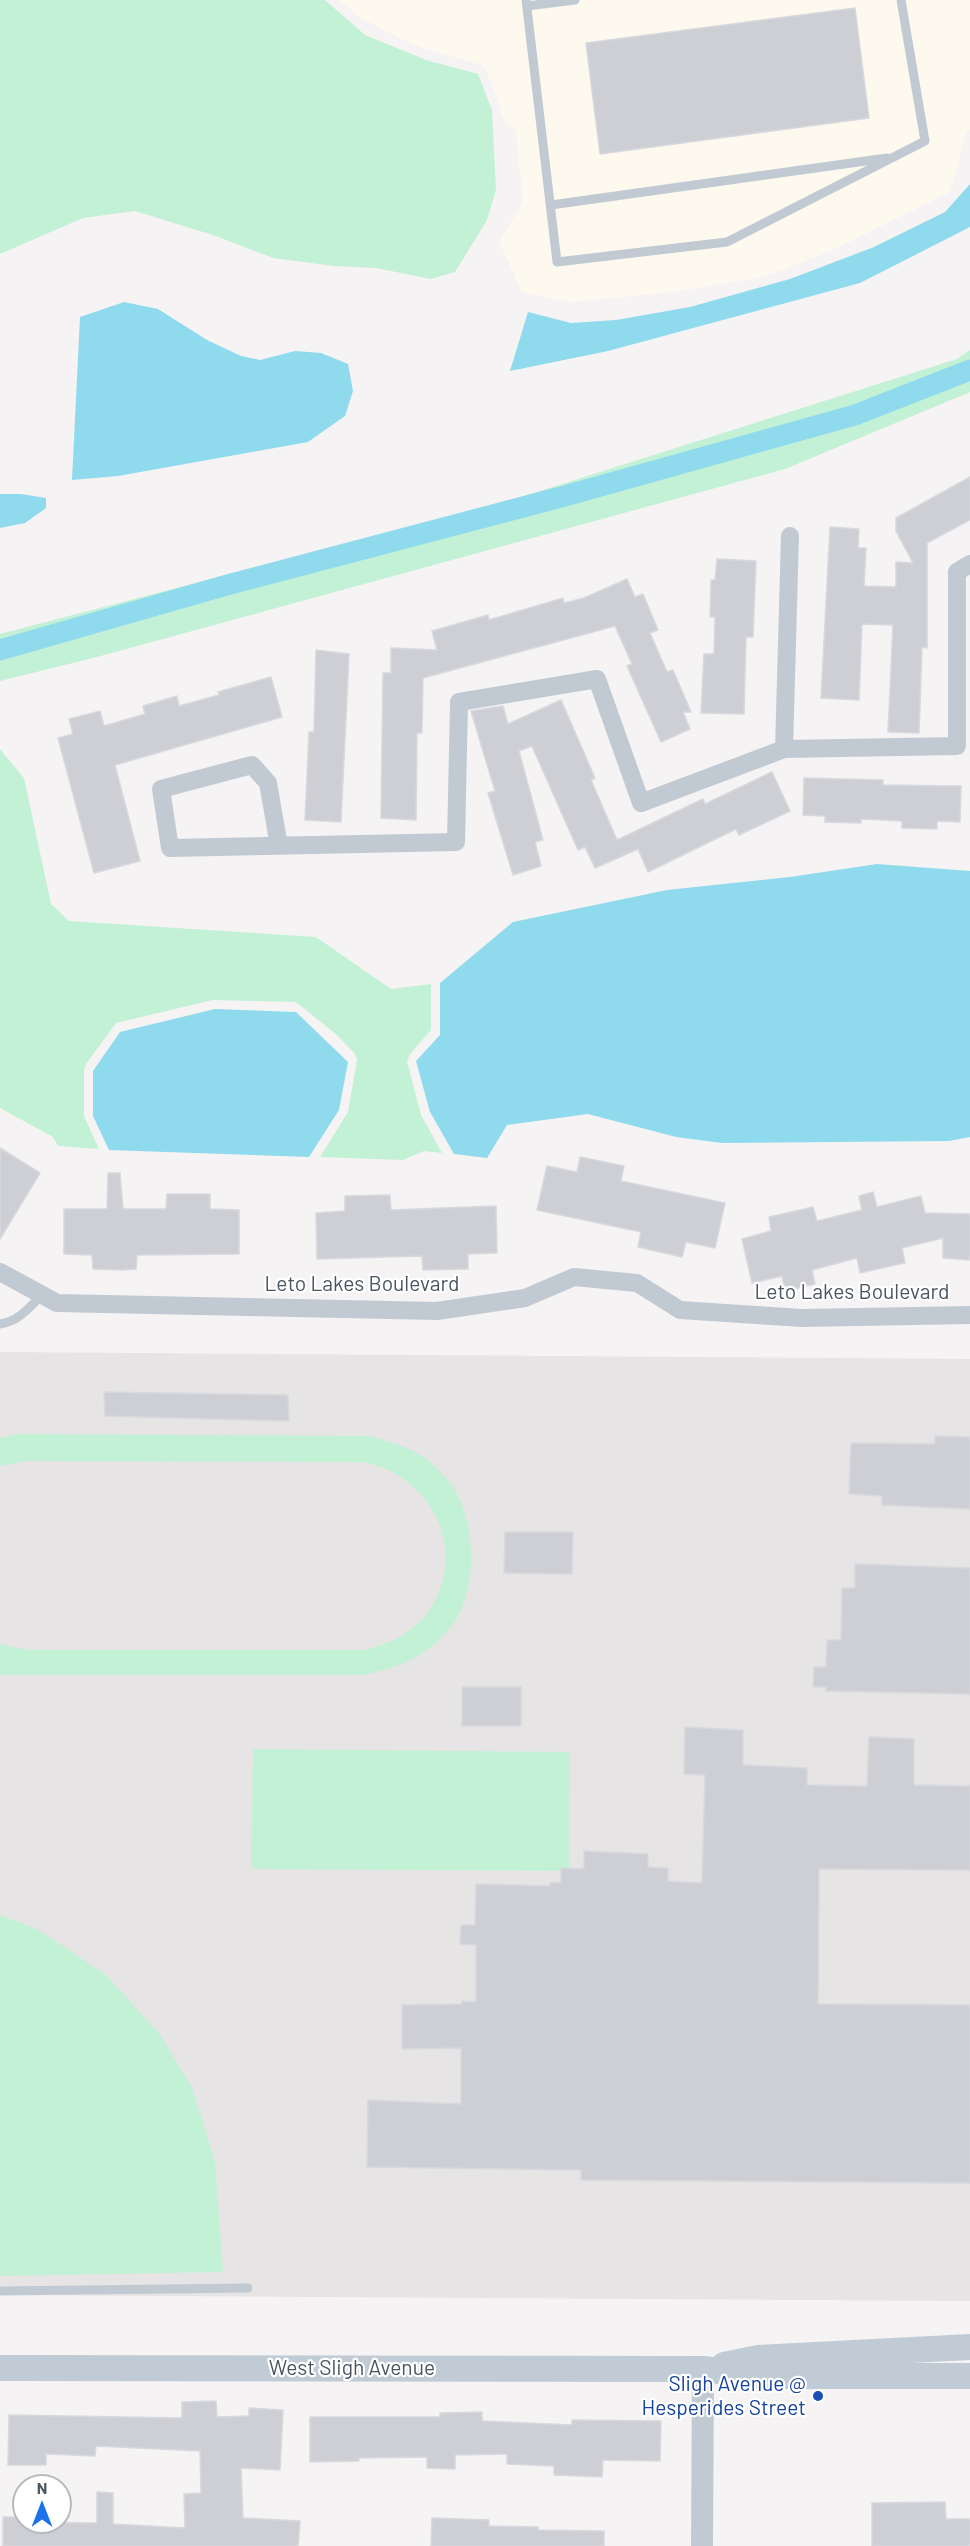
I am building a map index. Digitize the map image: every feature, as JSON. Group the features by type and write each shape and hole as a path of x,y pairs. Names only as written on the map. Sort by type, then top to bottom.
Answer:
{"main road":[{"name":"West Sligh Avenue","path":"703,2369 758,2358 970,2347"},
{"name":"West Sligh Avenue","path":"0,2368 703,2369 759,2376 970,2376"}],"street":[{"path":"784,749 790,536"},
{"path":"279,846 268,783 252,765 161,789 170,848 279,846 456,842 459,702 597,678 641,803 784,749 957,746 957,572 970,564"},
{"name":"Leto Lakes Boulevard","path":"0,1272 57,1303 437,1311 525,1298 574,1277 637,1283 680,1310 802,1318 970,1315"},
{"path":"702,2546 703,2369"}],"lane":[{"path":"575,0 526,3 558,262 727,242 925,141 901,0"},
{"path":"550,205 895,157"},
{"path":"0,1324 8,1323 26,1311 42,1295"},
{"path":"0,2291 248,2288"}],"shaded area":[{"path":"340,0 970,0 970,130 967,131 950,192 831,251 763,277 673,292 570,302 522,292 499,241 523,203 516,131 501,116 500,105 486,70 482,65 428,50 397,37 358,16"},
{"path":"0,1352 970,1359 970,2301 0,2295"}],"green space":[{"path":"0,0 325,0 365,35 426,60 478,74 492,110 496,190 487,220 455,272 431,279 376,268 334,266 273,258 216,236 135,211 83,218 0,254"},
{"path":"970,350 970,392 785,469 97,657 0,681 0,634 502,503 957,359"},
{"path":"0,749 24,778 51,904 69,921 316,937 391,989 431,984 431,1030 410,1054 407,1061 421,1115 442,1153 424,1151 403,1160 320,1157 348,1112 357,1060 355,1054 337,1035 296,1002 213,1000 116,1023 86,1064 84,1071 84,1116 99,1149 58,1146 53,1137 0,1108"},
{"path":"17,1434 370,1436 399,1445 419,1454 438,1470 453,1487 463,1508 471,1546 471,1566 469,1586 463,1604 455,1621 444,1635 426,1651 397,1666 363,1675 0,1675 0,1644 21,1649 43,1650 366,1650 398,1638 419,1623 439,1593 445,1569 445,1545 438,1521 426,1500 409,1483 387,1470 362,1462 25,1461 0,1466 0,1438"},
{"path":"253,1749 570,1752 569,1871 251,1869"},
{"path":"0,1915 39,1930 106,1975 161,2036 192,2088 215,2161 223,2272 0,2276"}],"water":[{"path":"970,184 970,227 860,283 608,351 510,371 528,312 571,323 616,320 690,307 790,279 874,247 945,212"},
{"path":"124,302 158,309 207,340 241,356 260,360 295,351 321,353 348,364 353,391 345,416 308,442 118,476 72,480 80,317"},
{"path":"0,494 21,494 46,498 46,508 25,523 0,528"},
{"path":"877,864 970,871 970,1137 949,1141 722,1143 676,1137 588,1114 507,1125 487,1158 454,1154 430,1112 416,1061 440,1035 440,983 513,922 667,890 790,877"},
{"path":"215,1009 296,1012 348,1062 339,1110 309,1157 109,1150 93,1116 93,1071 120,1032"}],"building":[{"path":"855,8 869,118 600,154 586,43"},
{"path":"970,477 970,520 927,543 927,648 922,647 919,733 888,732 893,625 862,624 859,700 821,698 830,527 859,529 858,548 866,548 864,586 896,587 896,562 913,563 896,531 896,518"},
{"path":"717,559 756,561 753,637 746,637 744,714 701,713 704,654 714,654 715,617 710,617 711,580 715,580"},
{"path":"627,579 635,597 643,594 658,630 650,633 667,672 673,670 691,712 683,712 690,729 661,742 627,666 632,664 615,626 423,678 422,733 417,733 416,820 381,818 383,673 391,673 391,648 437,650 432,631 488,615 489,620 563,598 564,603 584,598"},
{"path":"316,650 349,654 341,822 305,820 309,732 314,732"},
{"path":"271,677 282,717 115,765 140,861 94,873 58,738 73,734 69,719 100,711 104,726 145,714 143,706 177,696 179,706"},
{"path":"561,700 595,778 591,780 617,840 703,799 705,804 772,772 790,811 739,835 736,829 648,872 638,849 595,868 585,847 578,850 532,746 519,751 543,840 535,842 541,866 513,875 488,793 495,791 471,711 503,706 508,724"},
{"path":"804,778 883,780 883,785 961,786 960,822 937,821 937,829 902,828 902,821 861,819 861,823 825,822 825,816 803,815"},
{"path":"0,1148 40,1173 0,1239"},
{"path":"580,1157 624,1166 621,1181 725,1203 715,1248 686,1242 682,1257 638,1247 641,1232 537,1210 547,1166 577,1172"},
{"path":"108,1173 120,1173 123,1209 166,1209 167,1194 210,1194 210,1209 239,1210 239,1254 137,1255 136,1269 122,1270 93,1269 92,1255 64,1254 64,1209 107,1209"},
{"path":"873,1192 877,1207 921,1196 925,1213 970,1214 970,1260 943,1258 943,1238 902,1248 905,1263 860,1273 857,1258 812,1270 815,1284 785,1291 782,1276 752,1283 742,1239 771,1231 769,1217 813,1207 817,1221 862,1210 859,1196"},
{"path":"390,1195 391,1210 496,1206 497,1253 468,1254 468,1269 423,1270 422,1256 317,1259 316,1213 345,1211 345,1196"},
{"path":"104,1392 288,1395 289,1421 105,1416"},
{"path":"935,1436 970,1437 970,1509 882,1505 882,1496 849,1494 851,1443 935,1444"},
{"path":"505,1532 573,1532 572,1574 504,1573"},
{"path":"855,1564 970,1568 970,1694 826,1691 826,1687 813,1687 814,1667 826,1667 827,1640 841,1640 842,1588 855,1588"},
{"path":"462,1687 521,1687 521,1726 462,1726"},
{"path":"685,1727 743,1730 743,1765 807,1768 807,1785 867,1786 869,1737 914,1739 914,1785 970,1786 970,1870 819,1869 818,2004 970,2005 970,2183 581,2180 581,2170 367,2167 368,2100 461,2104 461,2048 402,2049 402,2005 476,2002 476,1945 460,1944 461,1925 475,1925 476,1884 550,1886 550,1883 561,1882 561,1868 584,1869 584,1851 648,1854 648,1867 668,1868 668,1881 702,1883 705,1775 684,1774"},
{"path":"216,2401 217,2417 249,2416 249,2408 283,2410 280,2470 241,2468 243,2518 300,2521 298,2546 3,2546 3,2517 12,2517 12,2534 72,2534 72,2523 97,2523 97,2492 113,2493 113,2524 185,2528 184,2494 201,2493 200,2451 96,2446 95,2456 46,2454 46,2465 8,2465 9,2415 182,2418 182,2402"},
{"path":"482,2412 482,2421 572,2425 572,2420 661,2421 660,2461 603,2460 602,2477 554,2475 554,2466 507,2464 507,2454 455,2455 455,2469 427,2468 427,2457 359,2458 359,2461 310,2462 310,2417 440,2417 440,2413"},
{"path":"945,2502 946,2519 970,2519 970,2546 872,2546 872,2503"},
{"path":"432,2518 489,2520 489,2526 538,2527 538,2530 604,2531 604,2546 431,2546"}],"waterway":[{"path":"0,650 227,585 561,497 855,415 970,370"}],"place":[{"name":"Sligh Avenue @ Hesperides Street","path":"818,2396"}]}
